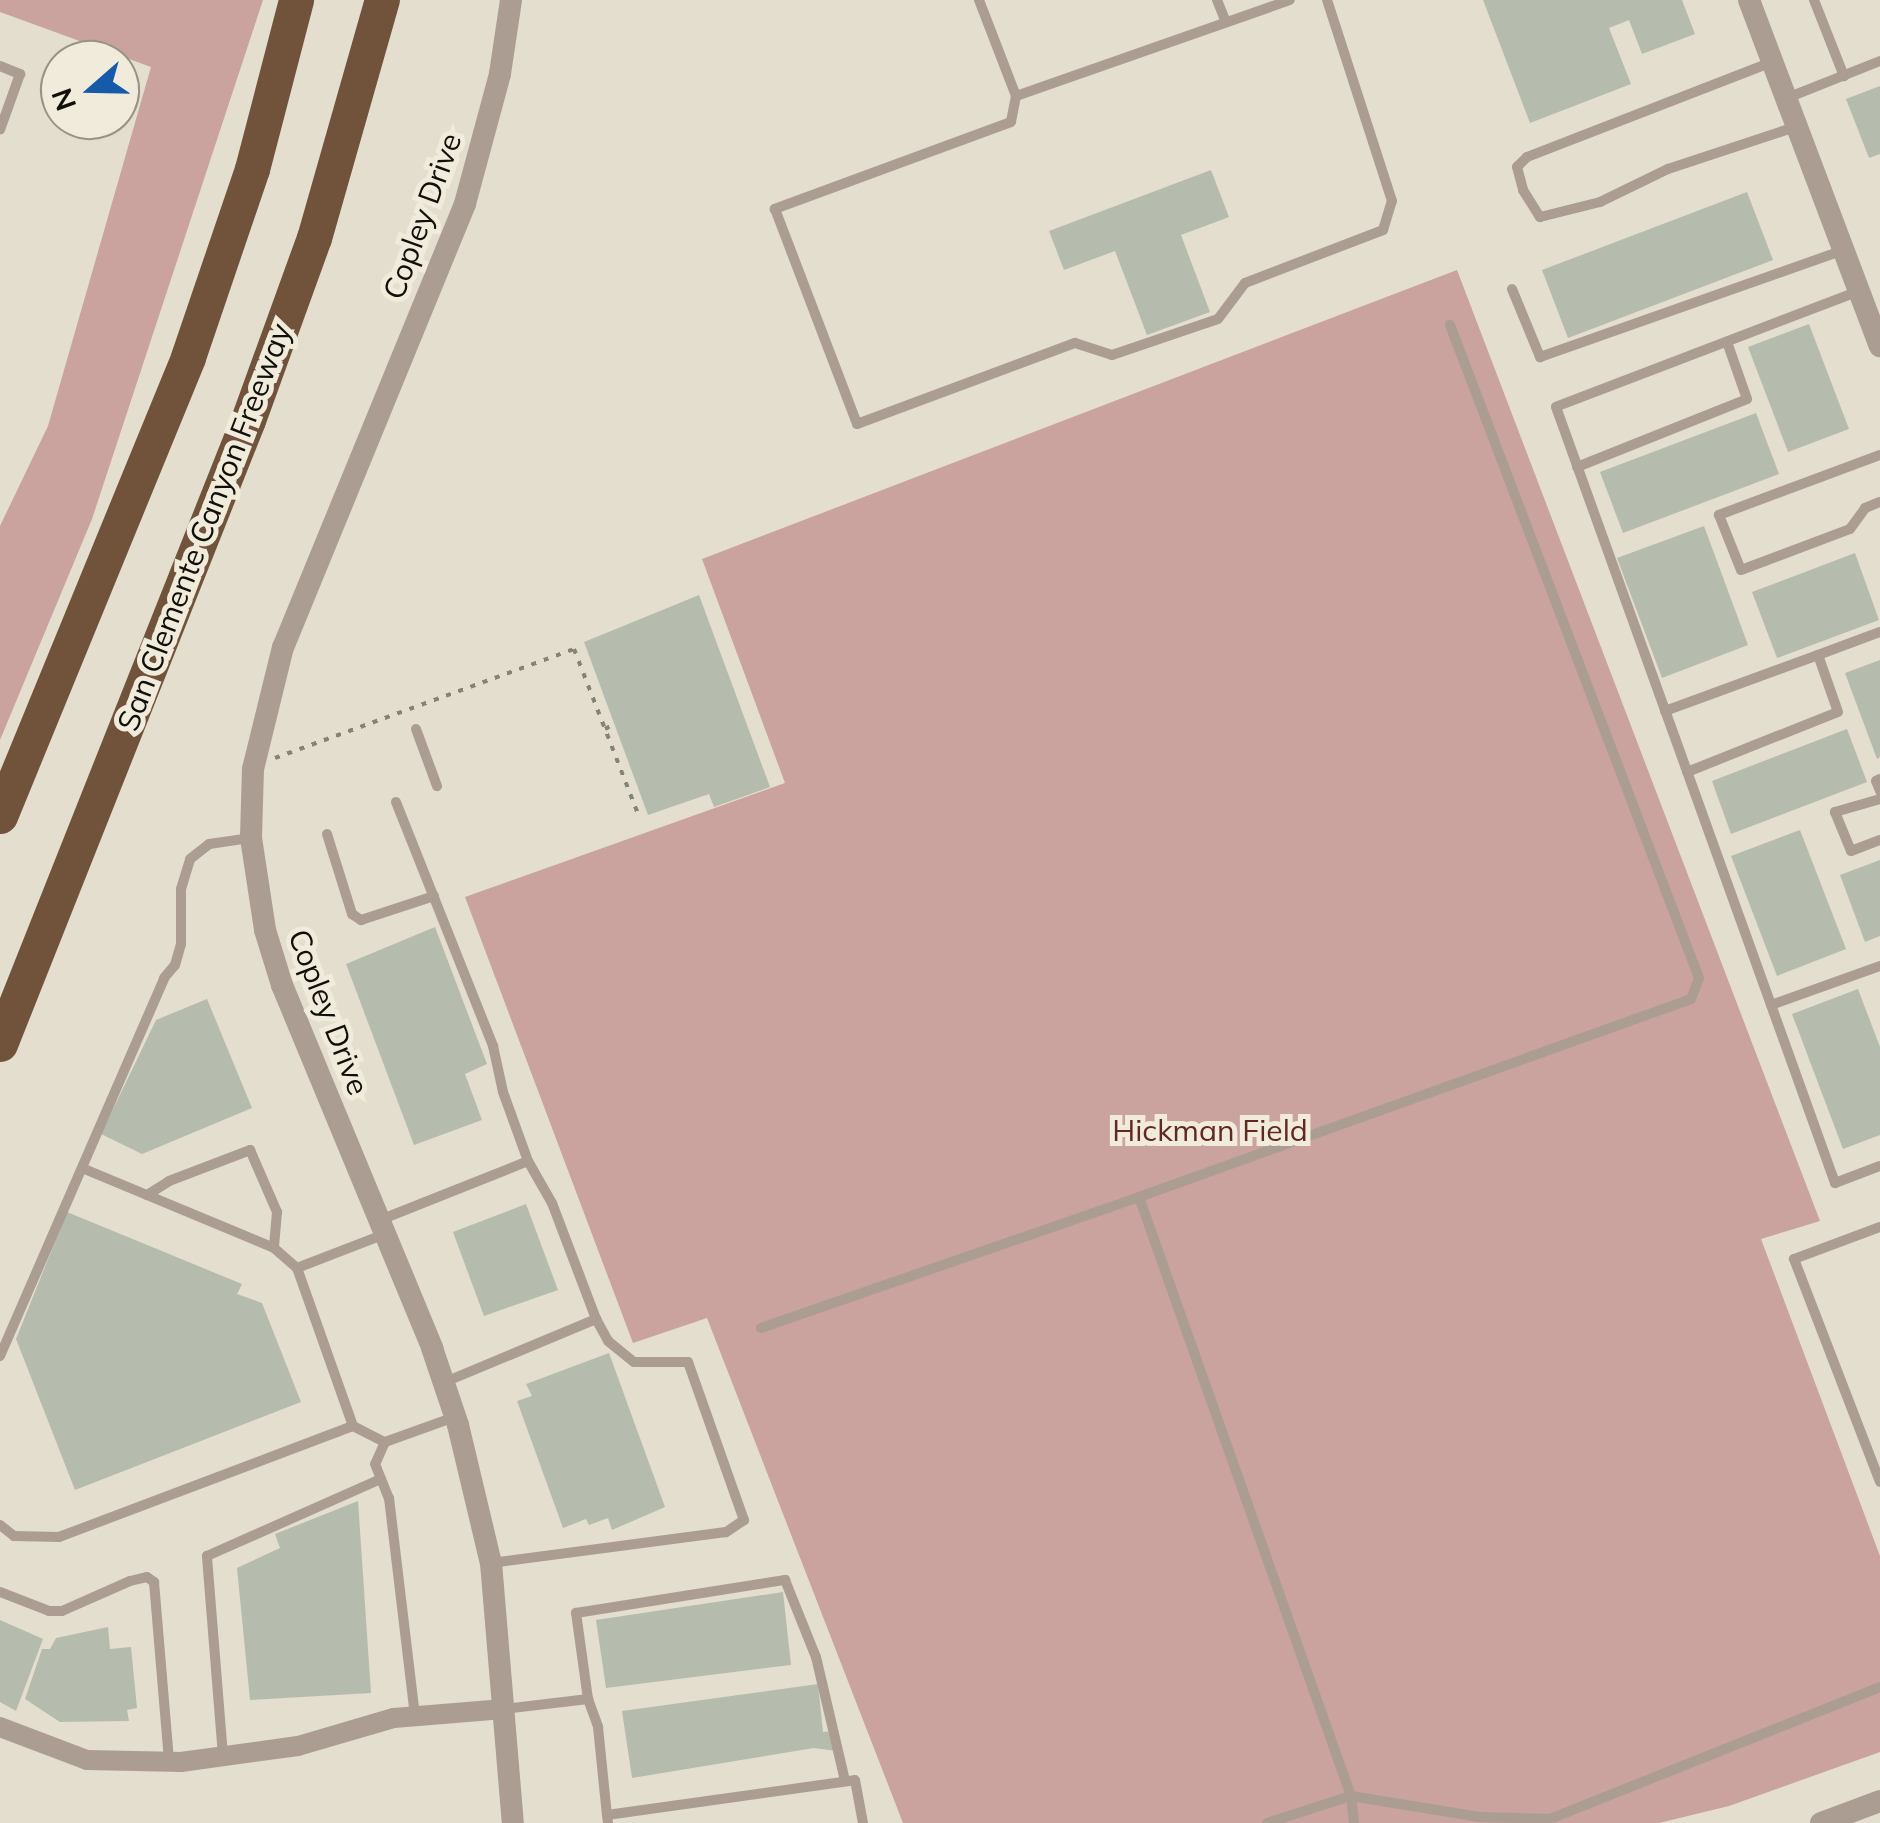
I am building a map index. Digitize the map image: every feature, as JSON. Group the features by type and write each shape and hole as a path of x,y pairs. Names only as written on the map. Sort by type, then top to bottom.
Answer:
{"highway":[{"path":"0,816 188,357 252,169 296,0"},
{"name":"San Clemente Canyon Freeway","path":"0,1044 248,420 314,238 382,0"}],"street":[{"name":"Copley Drive","path":"511,0 500,74 466,204 282,647 255,758 252,838 265,930 282,986 382,1227 455,1417 491,1563 513,1823"},
{"path":"1749,0 1844,250 1868,299 1880,346"},
{"path":"0,1728 87,1760 169,1762 298,1746 414,1716 504,1709"},
{"path":"1821,1823 1880,1802"}],"lane":[{"path":"979,0 1016,96 1011,122 775,209 857,424 1075,343 1112,355 1218,318 1245,283 1383,230 1392,200 1326,0"},
{"path":"1217,0 1226,22"},
{"path":"1016,96 1290,0"},
{"path":"1814,0 1844,76"},
{"path":"1786,99 1880,61"},
{"path":"1772,62 1527,156 1517,168 1523,190 1540,217 1600,202 1668,170 1797,127"},
{"path":"0,66 20,74 0,130"},
{"path":"1512,289 1540,357 1844,250"},
{"path":"1868,299 1727,342 1556,407 1835,1183 1880,1166"},
{"path":"761,1328 1692,999 1699,978 1450,324"},
{"path":"1577,467 1747,399 1727,342"},
{"path":"1880,455 1719,515 1742,570 1850,529 1866,508 1880,502"},
{"path":"1665,711 1880,632"},
{"path":"1687,772 1838,712 1818,654"},
{"path":"416,729 437,786"},
{"path":"1880,779 1876,781 1880,795 1834,812 1851,851 1880,840"},
{"path":"396,802 492,1046 528,1162 552,1203 596,1319 608,1341 634,1362 688,1362 744,1520 726,1532 491,1563"},
{"path":"327,834 352,914 361,920 434,896"},
{"path":"0,1356 164,978 175,965 182,944 180,890 190,859 208,844 252,838"},
{"path":"1770,1005 1878,967 1880,980"},
{"path":"147,1195 169,1181 250,1150 277,1212 274,1248"},
{"path":"296,1268 528,1162"},
{"path":"82,1168 274,1248 296,1268 353,1426 384,1442 455,1417"},
{"path":"1139,1197 1351,1796 1354,1823"},
{"path":"1880,1226 1794,1259 1880,1482"},
{"path":"444,1383 596,1319"},
{"path":"0,1525 14,1536 59,1537 353,1426"},
{"path":"384,1442 375,1464 389,1498 414,1716"},
{"path":"224,1756 207,1556 381,1479"},
{"path":"0,1592 49,1611 62,1611 130,1581 147,1577 154,1582 169,1762"},
{"path":"845,1781 816,1657 784,1580 576,1613 588,1699 598,1727 608,1819 855,1780 864,1823"},
{"path":"1267,1823 1351,1796 1478,1817 1550,1820 1880,1686"},
{"path":"504,1709 588,1699"}],"path":[{"path":"255,758 286,757 574,649 639,817"},
{"path":"605,729 614,724"}],"green space":[{"path":"0,0 263,0 92,519 0,740 0,526 48,426 130,140 140,140 140,105 151,67 140,63 140,40 77,40 0,12"},
{"name":"Hickman Field","path":"1457,270 1820,1221 1761,1239 1880,1556 1880,1752 1729,1806 1659,1823 903,1823 707,1318 633,1343 465,897 785,783 702,559"}],"building":[{"path":"1483,0 1682,0 1695,34 1642,54 1629,20 1609,28 1631,84 1530,123"},
{"path":"1880,86 1880,154 1869,158 1846,99"},
{"path":"1211,170 1229,217 1181,235 1210,312 1147,335 1115,251 1064,270 1049,231"},
{"path":"1747,192 1773,260 1568,338 1542,270"},
{"path":"1809,324 1849,429 1788,452 1748,347"},
{"path":"1756,413 1779,474 1623,533 1600,472"},
{"path":"1704,526 1748,645 1662,678 1617,558"},
{"path":"1855,553 1879,620 1777,658 1752,592"},
{"path":"699,595 770,787 714,807 709,794 648,815 584,642"},
{"path":"1880,660 1880,757 1877,759 1845,673"},
{"path":"1847,729 1867,782 1731,834 1712,781"},
{"path":"1800,830 1846,949 1777,976 1731,856"},
{"path":"1880,860 1880,936 1865,942 1840,875"},
{"path":"435,927 487,1064 465,1074 482,1120 414,1145 346,964"},
{"path":"1858,989 1880,1047 1880,1135 1843,1149 1792,1014"},
{"path":"207,999 252,1108 142,1154 101,1134 156,1020"},
{"path":"526,1204 558,1290 484,1316 453,1232"},
{"path":"67,1212 242,1284 237,1294 262,1303 301,1402 75,1490 16,1339"},
{"path":"609,1353 665,1507 612,1530 608,1518 589,1525 586,1519 563,1528 517,1401 532,1396 526,1384"},
{"path":"358,1501 371,1693 250,1700 237,1568 280,1548 275,1534"},
{"path":"783,1592 791,1665 606,1688 596,1620"},
{"path":"0,1620 43,1639 16,1711 0,1702"},
{"path":"108,1627 110,1649 131,1647 137,1708 127,1710 129,1721 60,1722 25,1699 42,1649 50,1649 56,1638"},
{"path":"818,1684 823,1732 834,1731 836,1751 814,1748 632,1778 622,1711"}]}
